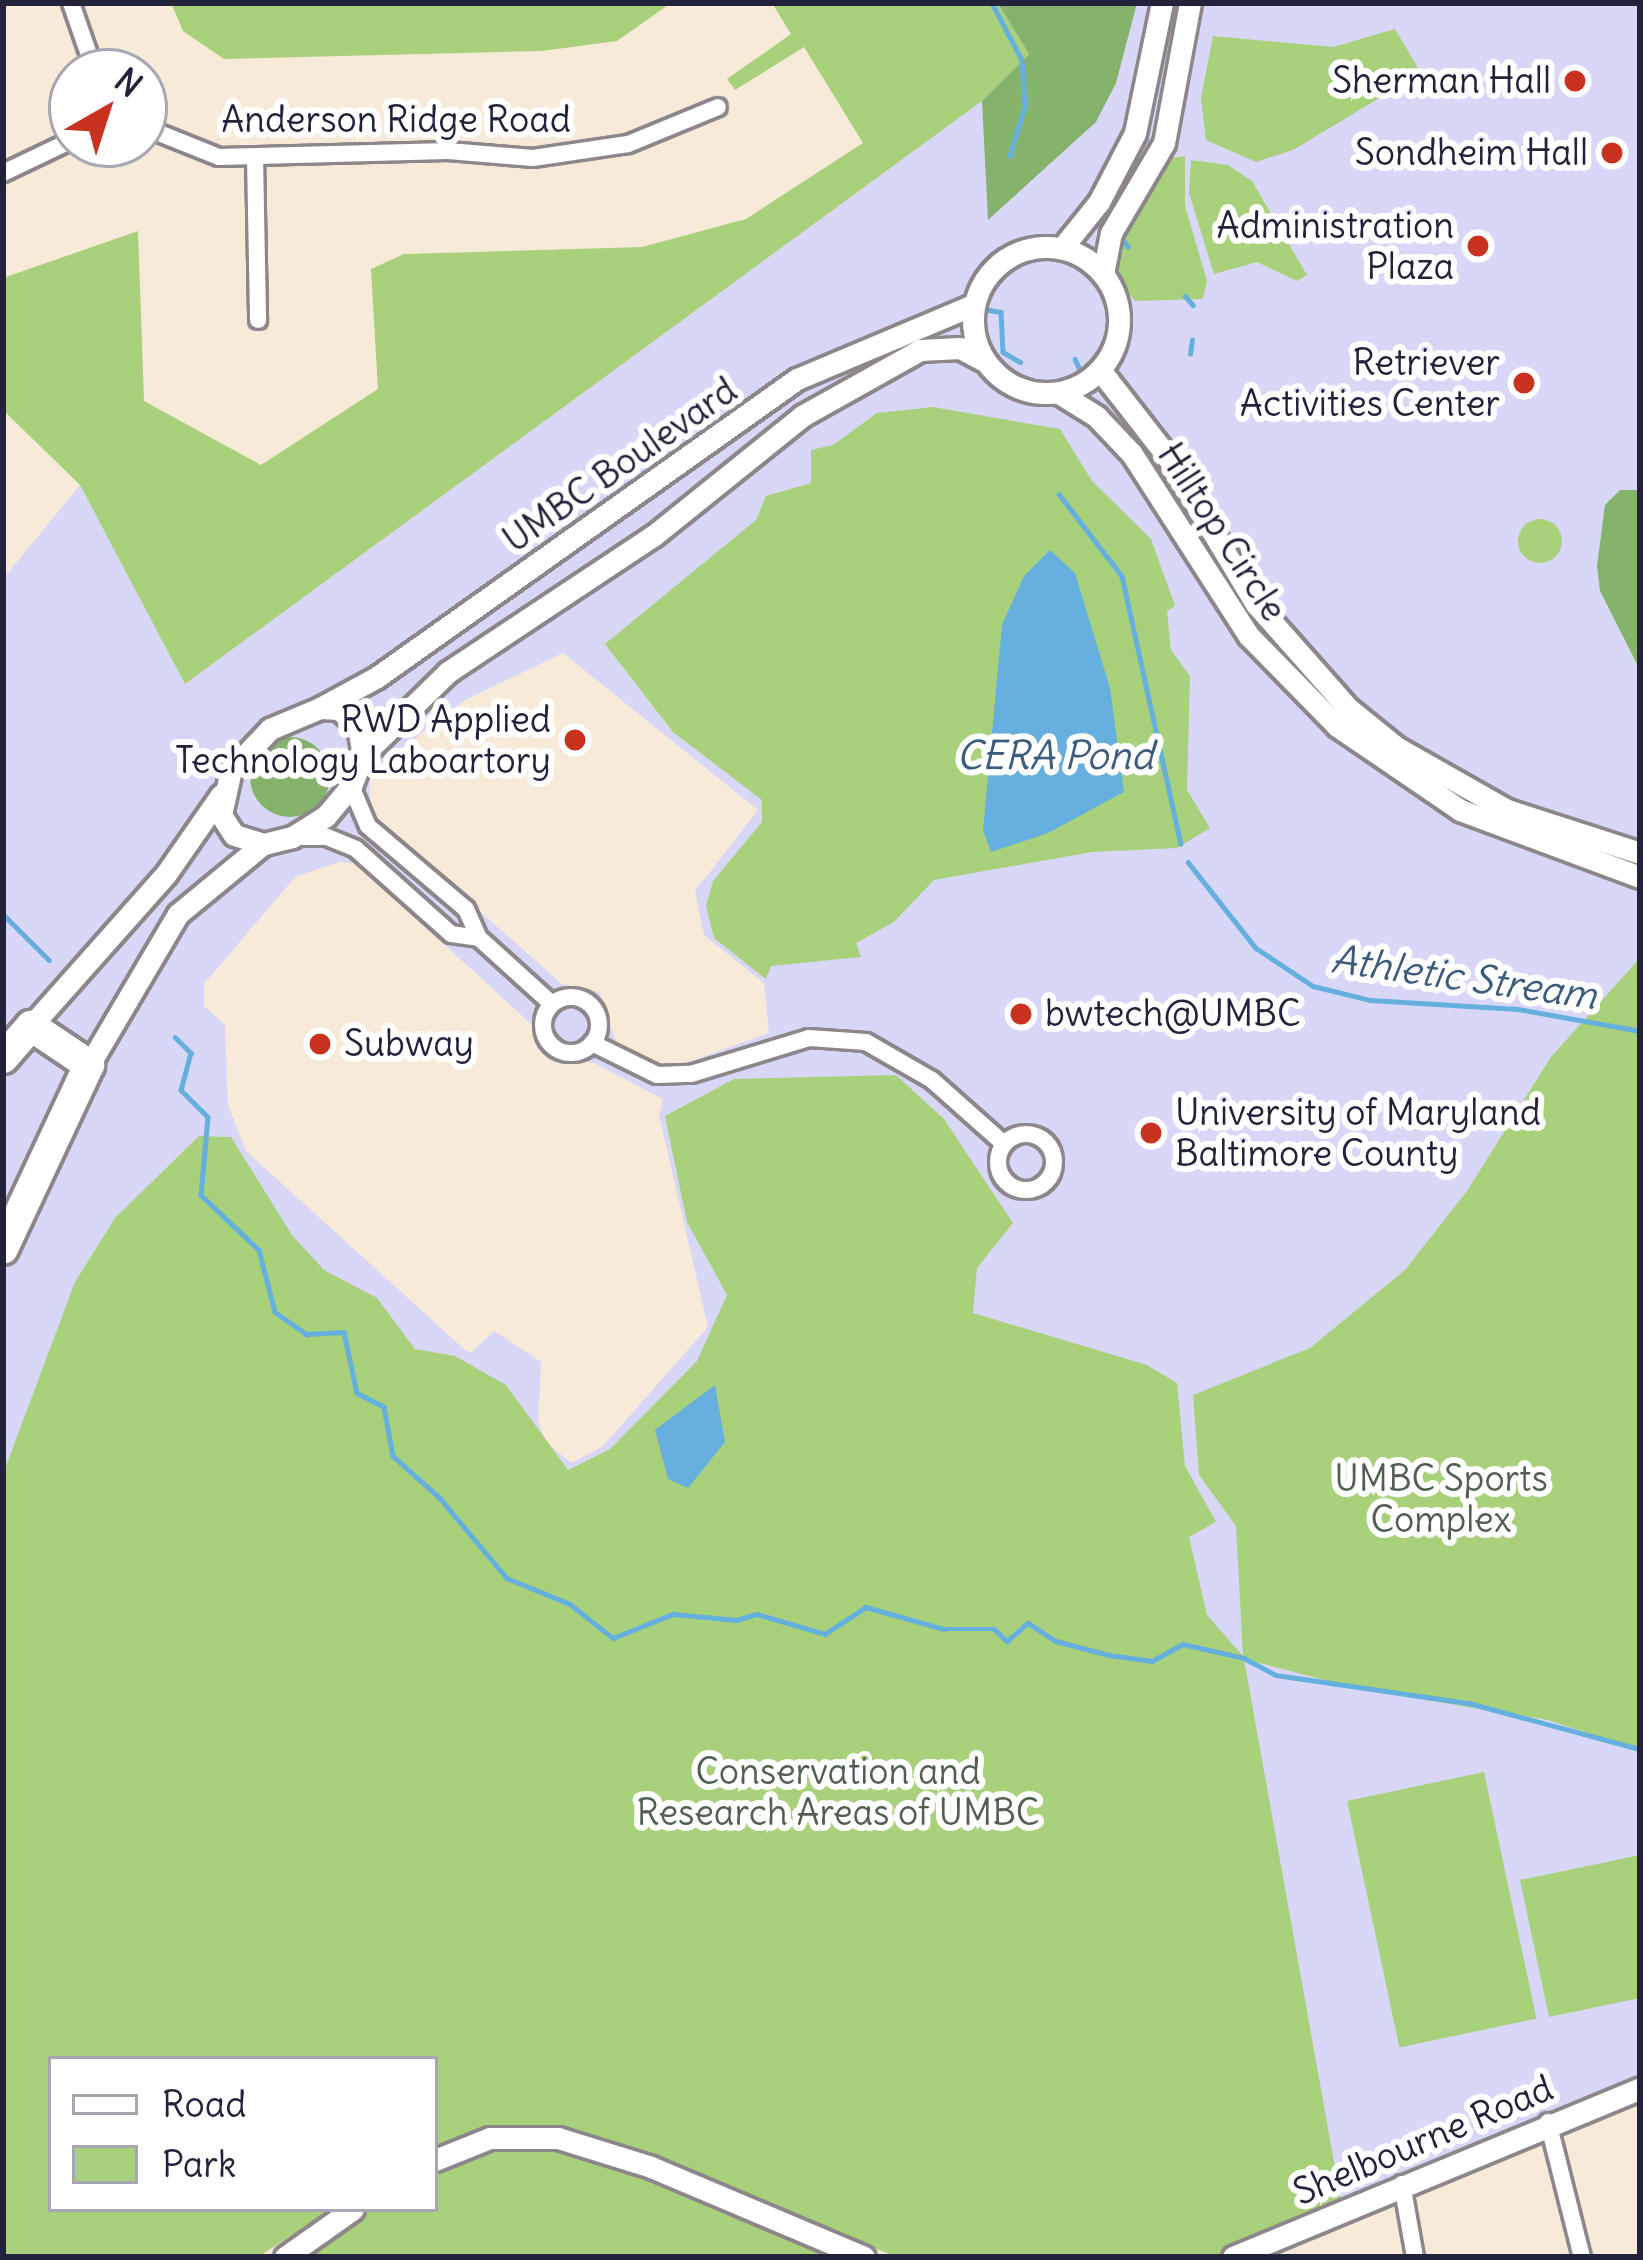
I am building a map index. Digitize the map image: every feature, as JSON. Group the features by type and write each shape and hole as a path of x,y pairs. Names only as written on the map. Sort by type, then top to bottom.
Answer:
{"highway":[{"path":"3,1058 31,1026 89,1066 3,1249"}],"street":[{"path":"71,3 87,48"},
{"path":"1062,248 1099,202 1135,133 1162,3"},
{"path":"1103,274 1062,248 1007,257 973,305 983,360 1016,388 1059,393 1100,370 1120,317 1103,274 1111,233 1164,143 1190,3"},
{"name":"Anderson Ridge Road","path":"168,140 193,152 255,158 567,156 628,144 718,107"},
{"path":"3,172 48,151"},
{"path":"255,158 258,320"},
{"name":"UMBC Boulevard","path":"320,708 377,677 797,379 973,305"},
{"name":"UMBC Boulevard","path":"363,755 448,672 653,536 802,416 920,350 960,348 983,360"},
{"name":"Hilltop Circle","path":"1100,370 1167,456 1256,604 1349,709 1396,747 1507,810 1640,853"},
{"name":"Hilltop Circle","path":"1059,393 1096,416 1132,454 1249,636 1337,726 1460,810 1640,877"},
{"path":"31,1026 166,874 250,745 320,708 350,715 363,755 351,786 326,816 292,837"},
{"path":"351,786 368,826 466,910 479,938 552,1004"},
{"path":"221,794 227,829 264,844"},
{"path":"89,1066 178,914 264,844 292,837 327,837 356,849 451,934 479,938"},
{"path":"592,1043 598,1017 587,1001 569,997 552,1004 543,1029 551,1045 567,1053 592,1043 656,1075 691,1074 809,1038 866,1042 932,1080 1004,1144"},
{"name":"Shelbourne Road","path":"1233,2257 1640,2088"},
{"path":"1549,2122 1582,2257"},
{"path":"438,2159 490,2138 558,2138 651,2168 863,2257"},
{"path":"1402,2184 1415,2257"},
{"path":"285,2257 349,2212"}],"shaded area":[{"name":"University of Maryland Baltimore County","path":"998,3 1640,3 1640,2077 1214,2257 897,2257 588,2133 512,2126 475,2131 438,2149 438,2056 48,2056 48,2212 327,2212 258,2257 3,2257 3,579 80,485 186,683 982,101","holes":["563,653 758,810 695,891 704,935 764,983 769,1033 686,1063 653,1064 617,1045 599,992 562,984 371,815 369,773 465,700","339,862 354,863 531,1024 546,1054 594,1063 663,1099 659,1115 708,1327 602,1447 571,1463 546,1442 538,1422 541,1362 494,1331 471,1353 464,1349 246,1151 228,1105 225,1025 204,1006 204,984 295,877"]}],"green space":[{"path":"171,3 671,3 617,41 542,51 224,59 183,31"},
{"path":"772,3 998,3 1029,54 982,101 185,684 80,485 3,410 3,278 138,231 144,401 261,465 378,389 371,269 404,254 642,247 746,219 863,143 804,47 735,90 727,79 791,34"},
{"path":"998,3 1137,3 1116,83 1096,122 988,220 982,101 1029,54"},
{"path":"1395,29 1421,73 1293,150 1256,162 1206,140 1201,98 1213,36 1333,47"},
{"path":"1185,156 1185,206 1207,281 1203,299 1135,301 1117,278 1120,237 1126,245 1122,232 1165,159"},
{"path":"1191,160 1228,165 1252,181 1307,275 1297,281 1257,262 1214,274 1189,193"},
{"path":"933,407 1060,429 1092,481 1151,539 1175,606 1167,611 1171,650 1190,676 1187,790 1210,828 1177,848 1092,852 934,880 894,922 856,943 861,957 771,966 766,979 714,938 706,906 713,881 762,822 762,800 673,732 605,644 756,520 766,496 811,483 811,450 833,445 877,413"},
{"path":"1620,490 1640,490 1640,670 1600,591 1597,566 1605,505"},
{"path":"1540,519 1555,526 1562,541 1555,556 1540,563 1525,556 1518,541 1525,526"},
{"path":"290,737 318,749 330,777 318,805 290,817 262,805 250,777 262,749"},
{"name":"Conservation and Research Areas of UMBC","path":"1640,958 1640,1751 1548,1720 1359,1689 1244,1659 1341,2201 1214,2257 897,2257 588,2133 512,2126 475,2131 438,2149 438,2056 48,2056 48,2212 327,2212 258,2257 3,2257 3,1474 75,1282 115,1218 199,1136 231,1137 292,1235 324,1270 377,1298 415,1349 455,1356 506,1385 568,1470 610,1449 697,1361 727,1295 687,1222 665,1116 734,1079 896,1075 944,1119 1013,1223 977,1268 973,1313 1147,1365 1177,1383 1185,1466 1216,1522 1189,1537 1207,1615 1243,1656 1236,1526 1199,1475 1193,1395 1310,1348 1405,1270 1467,1191 1551,1057"},
{"path":"1484,1772 1536,2018 1399,2048 1347,1801"},
{"path":"1640,1855 1640,1998 1549,2017 1520,1880"},
{"path":"519,2145 592,2157 839,2257 302,2257 368,2212 438,2212 438,2169"}],"water":[{"name":"CERA Pond","path":"1050,550 1075,573 1110,688 1124,792 1048,833 991,852 983,830 1002,625 1024,576"},
{"path":"715,1385 725,1442 688,1488 668,1479 655,1430"}],"waterway":[{"path":"992,3 1022,60 1025,106 1010,156"},
{"path":"1120,235 1128,247"},
{"path":"1185,296 1193,305"},
{"path":"982,309 1001,312 1003,352 1020,362"},
{"path":"1190,354 1192,340"},
{"path":"1075,359 1081,372"},
{"path":"1059,494 1122,576 1181,844"},
{"name":"Athletic Stream","path":"1188,862 1256,948 1313,986 1370,1000 1518,1009 1640,1031"},
{"path":"3,914 49,960"},
{"path":"175,1037 191,1053 181,1090 208,1117 201,1195 259,1250 275,1312 307,1334 344,1332 357,1393 384,1407 393,1456 439,1497 507,1578 570,1604 613,1638 673,1614 737,1620 757,1614 825,1634 866,1607 944,1629 994,1629 1007,1641 1028,1623 1056,1641 1109,1655 1152,1661 1183,1644 1244,1658 1276,1675 1469,1703 1640,1749"}],"place":[{"name":"Sherman Hall","path":"1575,81"},
{"name":"Sondheim Hall","path":"1612,153"},
{"name":"Administration Plaza","path":"1478,246"},
{"name":"Retriever Activities Center","path":"1524,383"},
{"name":"RWD Applied Technology Laboartory","path":"575,740"},
{"name":"bwtech@UMBC","path":"1021,1014"},
{"name":"Subway","path":"320,1044"},
{"name":"University of Maryland Baltimore County","path":"1151,1133"}],"park label":[{"name":"UMBC Sports Complex","path":"1441,1498"}]}
